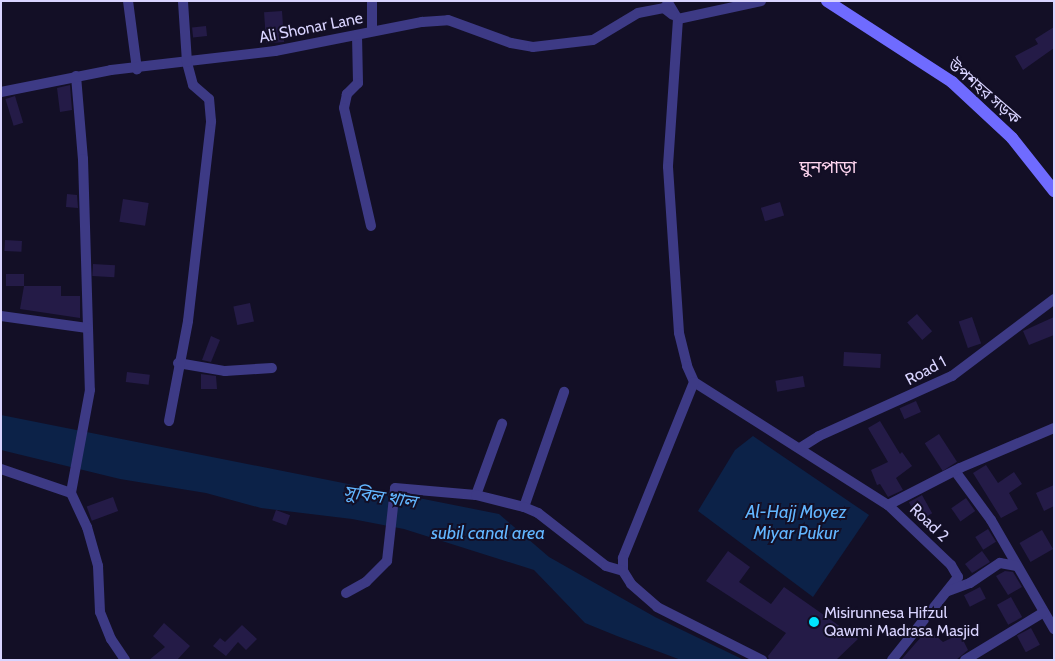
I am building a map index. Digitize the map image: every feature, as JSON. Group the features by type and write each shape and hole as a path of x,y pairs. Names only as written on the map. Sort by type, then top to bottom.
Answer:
{"main road":[{"name":"উপশহর সড়ক","path":"827,1 952,82 1012,138 1054,191"}],"street":[{"path":"128,1 137,69"},
{"path":"169,422 178,363 188,321 211,121 209,99 193,85 187,62 184,1"},
{"path":"372,1 372,31"},
{"path":"667,1 678,19 668,166 679,333 694,382 623,558 623,570 631,584 657,607 762,660"},
{"path":"678,19 761,1"},
{"name":"Ali Shonar Lane","path":"1,92 76,76 275,51 393,26 448,20 511,43 533,47 593,40 638,13 664,8 678,19"},
{"path":"357,35 358,83 346,94 344,108 370,226"},
{"path":"76,76 83,159 86,328 90,390 71,493 87,527 98,566 100,612 111,639 125,660"},
{"name":"Road 1","path":"800,448 820,436 952,376 1054,299"},
{"path":"1,316 86,328"},
{"path":"178,363 225,370 272,368"},
{"path":"694,382 888,505"},
{"path":"524,507 564,392"},
{"path":"476,495 502,424"},
{"name":"Road 2","path":"892,660 958,577 951,566 888,505 955,471 1054,428"},
{"path":"1,469 71,493"},
{"path":"955,471 991,520 1054,630"},
{"path":"346,593 366,582 387,561 394,488 476,495 524,507 538,513 606,566 623,570"},
{"path":"947,591 970,583 1000,563 1017,566"},
{"path":"965,660 1044,612"}],"water":[{"name":"subil canal area","path":"1,415 499,514 549,557 655,617 744,660 681,660 617,636 585,623 534,570 404,529 352,519 261,508 206,493 120,479 1,450"},
{"name":"Al-Hajj Moyez Miyar Pukur","path":"753,436 869,515 813,597 698,511 735,450"}],"building":[{"path":"282,11 284,42 266,43 264,12"},
{"path":"206,26 207,36 193,37 192,27"},
{"path":"1054,27 1054,48 1023,70 1015,56 1038,44 1035,39"},
{"path":"70,85 72,110 60,112 57,88"},
{"path":"15,96 23,123 14,126 5,99"},
{"path":"67,194 77,195 78,208 66,207"},
{"path":"123,199 149,203 145,226 119,222"},
{"path":"780,202 784,215 765,221 761,208"},
{"path":"5,240 22,241 21,252 4,251"},
{"path":"93,264 115,265 114,277 92,276"},
{"path":"6,274 24,274 24,286 6,286"},
{"path":"24,286 61,286 61,296 80,296 80,318 20,309"},
{"path":"250,303 254,322 237,325 233,307"},
{"path":"917,314 932,331 922,340 907,323"},
{"path":"972,317 981,343 968,348 959,322"},
{"path":"1054,317 1054,335 1029,345 1023,331"},
{"path":"211,336 220,340 211,362 202,360"},
{"path":"844,352 881,354 880,368 843,366"},
{"path":"127,372 150,375 149,385 126,382"},
{"path":"201,374 216,376 217,389 201,389"},
{"path":"803,376 805,387 777,392 775,381"},
{"path":"916,401 921,412 904,419 900,408"},
{"path":"880,421 900,454 902,452 912,466 896,478 903,490 888,497 880,484 877,485 871,470 888,462 868,428"},
{"path":"939,434 957,462 943,471 925,443"},
{"path":"986,465 998,483 1014,472 1022,484 1009,493 1018,509 1001,518 973,473"},
{"path":"1054,485 1054,506 1044,511 1036,493"},
{"path":"922,495 932,513 919,521 909,502"},
{"path":"113,497 118,511 92,521 87,507"},
{"path":"966,498 975,511 960,521 951,508"},
{"path":"276,510 290,515 286,525 272,520"},
{"path":"988,529 996,542 983,550 975,537"},
{"path":"1042,530 1053,549 1030,562 1019,543"},
{"path":"728,551 750,567 739,582 771,604 784,587 858,639 836,660 769,660 768,656 786,633 706,581"},
{"path":"982,551 990,562 972,573 965,564"},
{"path":"1005,571 1013,572 1022,587 1008,595 996,576"},
{"path":"980,587 986,599 970,607 964,595"},
{"path":"1011,597 1022,617 1008,625 997,605"},
{"path":"164,623 190,646 177,660 149,660 165,647 153,636"},
{"path":"242,625 257,639 246,650 238,642 226,656 213,646 220,638 225,642"},
{"path":"1031,628 1040,645 1026,652 1017,636"},
{"path":"928,629 943,642 960,634 968,650 956,660 901,660"}],"place":[{"name":"Misirunnesa Hifzul Qawmi Madrasa Masjid","path":"814,622"}],"district":[{"name":"ঘুনপাড়া","path":"828,167"}],"water label":[{"name":"সুবিল খাল","path":"380,497"}]}
